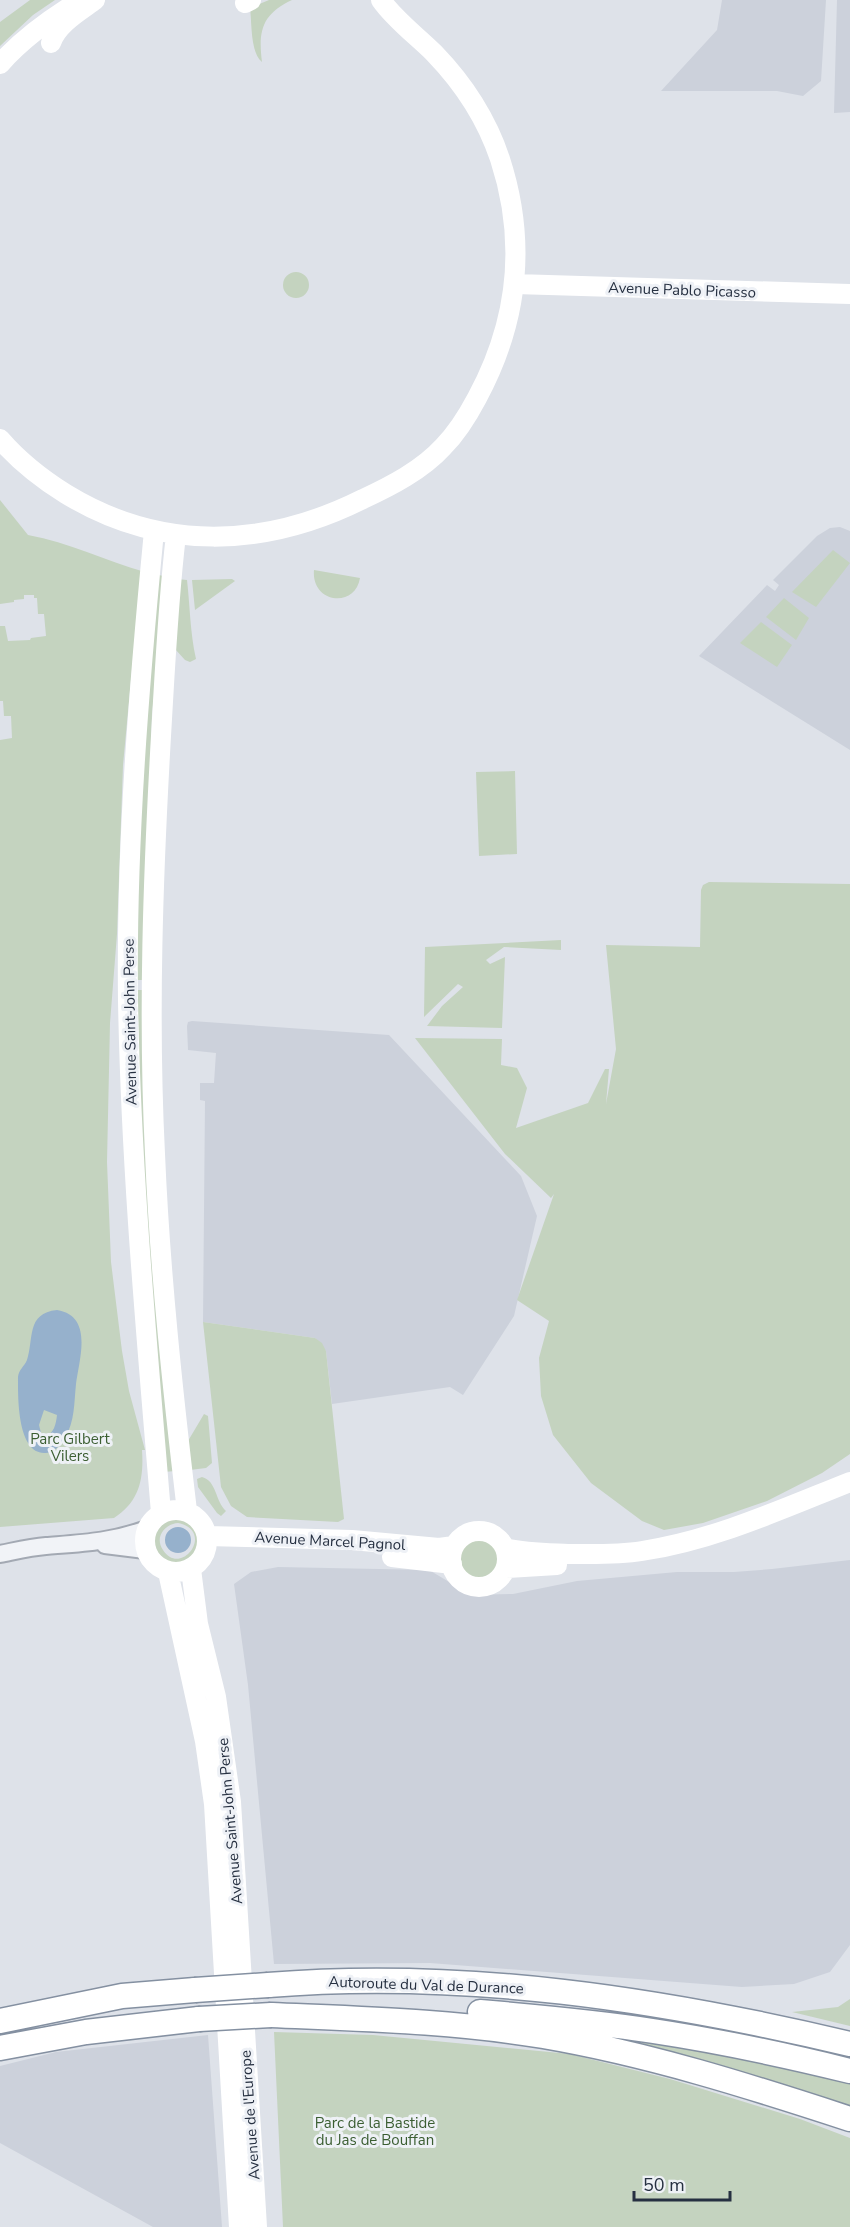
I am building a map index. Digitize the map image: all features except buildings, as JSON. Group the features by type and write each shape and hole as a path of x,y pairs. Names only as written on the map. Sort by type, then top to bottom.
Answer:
{"highway":[{"name":"Autoroute du Val de Durance","path":"0,2021 122,1996 195,1990 342,1981 459,1984 561,1991 668,2006 787,2029 850,2044"},
{"path":"0,2009 25,2004 122,1996"},
{"name":"Autoroute du Val de Durance","path":"0,2048 86,2032 199,2019 377,2008 479,2012 617,2025 704,2039 850,2071"},
{"path":"271,2015 441,2023 543,2036 676,2065 850,2119"}],"main road":[{"path":"0,64 16,46 81,0"},
{"path":"51,43 53,36 72,16 95,0"},
{"path":"0,439 40,477 72,498 108,515 176,536 213,538 247,535 324,517 390,485 442,449 488,378 503,336 514,284 514,231 509,191 499,157 484,121 470,98 436,55 381,0"},
{"name":"Avenue Pablo Picasso","path":"514,284 850,294"},
{"name":"Avenue Saint-John Perse","path":"154,531 134,796 129,897 128,999 135,1179 161,1513"},
{"name":"Avenue Saint-John Perse","path":"176,536 168,620 153,868 152,1032 155,1154 162,1257 187,1511"},
{"path":"505,1548 528,1552 600,1555 641,1551 682,1543 739,1526 850,1482"},
{"path":"506,1568 643,1558 718,1539 850,1490"},
{"path":"171,1510 187,1511 199,1519 207,1542 201,1561 191,1569 179,1573 158,1568 150,1560 146,1550 144,1540 147,1529 161,1513 171,1510"},
{"path":"487,1532 498,1538 505,1548 506,1568 493,1584 484,1587 473,1586 463,1582 455,1574 453,1555 460,1539 468,1533 487,1532"},
{"name":"Avenue Marcel Pagnol","path":"207,1542 291,1544 353,1549 395,1557 453,1555"},
{"name":"Avenue Saint-John Perse","path":"191,1569 198,1624 216,1697 229,1781 235,1851 234,2003"},
{"name":"Avenue Saint-John Perse","path":"168,1572 209,1763 234,2003"},
{"name":"Avenue de l'Europe","path":"234,2003 239,2227"},
{"name":"Avenue de l'Europe","path":"234,2003 257,2227"}],"street":[{"path":"0,1554 45,1546 95,1543 147,1529"},
{"path":"95,1543 146,1550"}],"shaded area":[{"path":"722,0 826,0 821,81 803,96 777,91 661,91 717,30"},
{"path":"837,0 850,0 850,112 834,113"},
{"path":"840,527 850,531 850,750 699,656 767,585 775,591 779,585 773,580 817,536 830,528"},
{"path":"188,1022 389,1035 521,1176 537,1216 514,1316 463,1395 450,1387 332,1404 326,1351 315,1338 203,1322 205,1101 200,1100 200,1083 214,1083 216,1053 188,1050 187,1026"},
{"path":"850,1560 850,1945 830,1972 794,1984 742,1987 430,1963 274,1964 248,1685 234,1584 251,1572 278,1567 429,1570 471,1595 513,1594 577,1581 677,1572 734,1572"},
{"path":"208,2035 222,2227 153,2227 0,2143 0,2066 56,2052"}],"green space":[{"path":"30,0 55,0 33,15 0,46 0,22"},
{"path":"269,0 292,0 274,11 264,25 261,41 262,62 253,44 250,8"},
{"path":"296,272 306,275 309,285 306,295 296,298 286,295 283,285 286,275"},
{"name":"Parc Gilbert Vilers","path":"0,500 28,535 58,542 145,572 135,637 123,765 117,934 110,1023 107,1162 111,1262 122,1351 129,1391 145,1450 142,1450 142,1471 138,1489 129,1505 114,1518 0,1527 0,740 12,738 11,716 4,716 3,701 0,701 0,626 5,626 8,641 30,640 46,636 44,614 38,614 37,598 34,598 34,595 24,595 24,599 0,604"},
{"path":"833,550 850,563 816,607 792,592"},
{"path":"314,570 360,578 356,588 350,594 342,598 334,598 319,590"},
{"path":"155,574 167,577 152,714 146,889 146,980 133,980 134,925"},
{"path":"177,579 187,580 196,659 190,662 175,649"},
{"path":"232,579 235,581 195,610 192,580"},
{"path":"784,598 809,618 796,640 766,617"},
{"path":"761,622 792,645 777,667 740,643"},
{"path":"515,771 517,854 479,856 476,772"},
{"path":"709,882 850,884 850,1454 822,1473 767,1501 703,1523 664,1530 642,1521 591,1483 553,1435 541,1396 539,1358 549,1321 517,1300 554,1194 551,1198 505,1154 415,1038 502,1039 501,1065 517,1068 527,1088 516,1128 588,1103 605,1069 609,1069 606,1104 616,1049 606,945 700,947 701,890 703,885"},
{"path":"561,940 561,950 504,947 486,960 490,964 505,957 502,1028 427,1026 442,1006 463,987 458,984 424,1017 425,947"},
{"path":"134,990 148,990 176,1471 163,1472 144,1277"},
{"path":"203,1322 315,1338 322,1343 326,1351 344,1519 338,1522 247,1517 231,1506 221,1487"},
{"path":"204,1414 208,1416 212,1463 206,1468 190,1470 188,1441"},
{"path":"202,1477 211,1483 226,1511 221,1516 198,1487 197,1479"},
{"path":"178,1517 190,1522 197,1529 200,1537 200,1546 196,1554 190,1560 181,1563 165,1560 155,1546 157,1530","holes":["178,1523 189,1528 194,1535 195,1542 192,1550 186,1556 178,1559 170,1557 161,1545 162,1532"]},
{"path":"480,1537 495,1544 502,1559 495,1574 480,1581 465,1574 458,1559 465,1544"},
{"path":"850,1999 850,2026 792,2012 838,2007"},
{"name":"Parc de la Bastide du Jas de Bouffan","path":"274,2032 373,2035 570,2054 670,2079 800,2119 850,2138 850,2227 283,2227"},
{"path":"585,2032 735,2057 850,2082 850,2109"}],"water":[{"path":"57,1310 69,1314 76,1321 82,1340 71,1425 59,1446 54,1451 44,1453 35,1450 24,1434 19,1409 18,1377 27,1360 33,1328 40,1316","holes":["44,1410 57,1415 52,1431 45,1436 41,1433 39,1425"]},
{"path":"178,1527 187,1531 191,1540 187,1549 178,1553 169,1549 165,1540 169,1531"}]}
